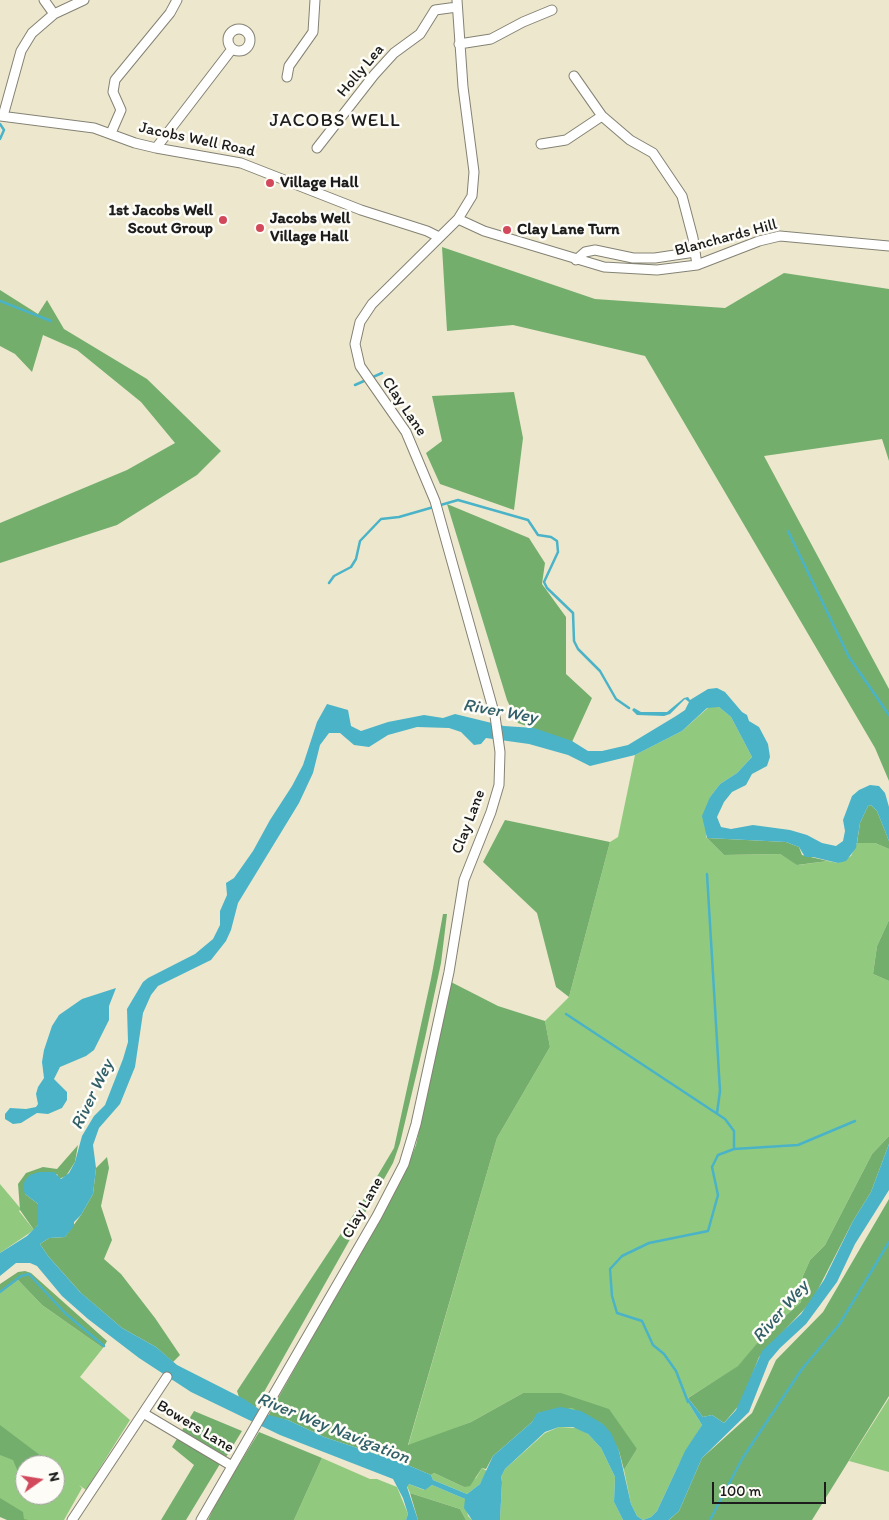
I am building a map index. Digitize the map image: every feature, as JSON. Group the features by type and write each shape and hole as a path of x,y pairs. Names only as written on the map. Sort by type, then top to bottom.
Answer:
{"street":[{"path":"44,0 54,14"},
{"path":"1,116 22,51 32,33 54,14 84,0"},
{"path":"111,133 121,110 113,92 115,80 170,14 177,0"},
{"path":"287,77 289,66 313,32 315,0"},
{"name":"Clay Lane","path":"201,1520 394,1185 409,1150 449,972 464,880 491,812 499,785 499,744 496,723 437,506 406,432 360,366 355,344 360,322 372,304 458,219 472,196 474,180 459,44 457,3"},
{"name":"Holly Lea","path":"317,148 374,75 394,53 420,34 435,10 457,3"},
{"path":"459,44 491,39 523,22 552,10"},
{"path":"156,148 232,49"},
{"path":"574,76 602,116 630,140 653,153 682,196 694,238 697,264"},
{"name":"Jacobs Well Road","path":"1,116 85,126 111,133 135,143 260,169 361,210 427,231 439,237"},
{"path":"541,144 566,140 602,116"},
{"name":"Blanchards Hill","path":"458,219 475,228 604,267 657,270 697,264 759,241 780,236 889,246"},
{"path":"576,260 585,252 595,250 633,258 655,258 695,252"},
{"name":"Bowers Lane","path":"72,1520 167,1377"},
{"name":"Bowers Lane","path":"143,1413 232,1466"}],"green space":[{"path":"442,247 595,299 725,308 784,273 889,289 889,461 882,439 764,456 889,689 889,781 875,748 645,356 513,325 447,331"},
{"path":"0,290 38,314 47,300 64,329 147,379 221,451 197,475 117,525 0,563 0,523 127,470 175,443 141,402 77,350 43,335 32,372 15,354 0,346"},
{"path":"514,392 523,438 514,510 440,484 426,453 442,441 432,396"},
{"path":"447,504 529,538 545,563 542,584 566,617 566,674 592,698 572,742 518,723 507,700"},
{"path":"710,706 719,707 731,717 752,757 737,773 720,784 710,797 706,837 724,855 780,854 798,865 828,861 838,863 851,856 857,843 875,843 889,849 889,920 877,946 873,974 889,981 889,1136 872,1154 825,1245 810,1260 803,1276 801,1302 764,1335 739,1366 686,1399 702,1425 679,1464 657,1511 651,1517 643,1520 637,1516 631,1504 624,1470 637,1449 523,1393 471,1422 408,1446 497,1138 550,1047 545,1021 569,997 610,842 618,837 635,755 682,731"},
{"path":"871,805 877,811 889,841 889,849 875,843 857,843 860,823 868,806"},
{"path":"505,820 610,842 569,997 556,987 537,913 483,862"},
{"path":"707,838 786,842 799,847 802,855 828,861 797,865 780,854 724,855"},
{"path":"443,914 447,914 441,963 400,1143 393,1163 255,1408 239,1397 237,1391 363,1200 394,1148 431,979"},
{"path":"889,920 889,981 873,974 877,946"},
{"path":"451,982 498,1006 545,1021 550,1047 497,1138 408,1445 471,1422 523,1393 561,1393 609,1409 637,1449 624,1470 619,1451 603,1424 572,1408 538,1413 532,1422 493,1456 486,1469 482,1468 470,1486 464,1487 434,1473 431,1475 403,1463 324,1437 288,1420 268,1416 402,1179 416,1145"},
{"path":"889,1136 889,1144 871,1192 853,1221 812,1301 759,1357 741,1403 724,1423 712,1415 703,1417 688,1398 738,1366 764,1335 801,1302 803,1276 810,1260 825,1245 872,1154"},
{"path":"78,1145 75,1162 66,1176 59,1179 57,1174 25,1194 38,1204 38,1225 34,1230 20,1210 18,1184 26,1173 43,1167 57,1169"},
{"path":"107,1157 109,1168 101,1206 112,1240 104,1259 121,1274 155,1318 180,1355 173,1362 156,1347 122,1328 81,1293 48,1256 40,1244 49,1238 65,1237 93,1194 96,1168"},
{"path":"0,1184 21,1209 19,1211 34,1230 0,1253"},
{"path":"889,1199 889,1396 812,1520 669,1520 679,1511 702,1458 752,1413 776,1360 823,1312"},
{"path":"25,1271 31,1273 107,1341 103,1348 42,1305 18,1280 0,1293 0,1284 18,1272"},
{"path":"18,1280 42,1305 103,1348 80,1377 130,1420 86,1490 79,1485 82,1488 64,1520 14,1520 0,1513 0,1293"},
{"path":"889,1398 889,1472 849,1461"},
{"path":"194,1411 242,1431 226,1457 181,1432"},
{"path":"0,1425 40,1455 15,1455 15,1465 13,1460 0,1455"},
{"path":"559,1427 578,1428 588,1434 601,1448 615,1477 614,1502 623,1520 500,1520 501,1477 505,1469 545,1433"},
{"path":"259,1432 322,1458 294,1520 208,1520 219,1497"},
{"path":"178,1437 220,1464 186,1520 161,1520 194,1465 172,1447"},
{"path":"322,1458 370,1479 377,1479 397,1487 408,1514 406,1520 294,1520"},
{"path":"482,1468 487,1471 480,1484 467,1494 433,1480 431,1475 434,1473 464,1487 476,1478"},
{"path":"409,1484 424,1490 432,1485 465,1499 468,1516 472,1520 466,1520 460,1509 410,1493 407,1486"},
{"path":"410,1493 460,1509 466,1520 418,1520"},
{"path":"0,1498 23,1512 24,1519 28,1520 7,1520 0,1517"}],"water":[{"path":"717,688 725,692 742,712 747,715 749,721 759,727 768,744 770,757 767,766 752,774 746,785 732,792 724,802 717,817 721,827 731,829 753,825 790,830 807,835 822,843 836,846 843,841 845,831 843,820 852,796 870,785 879,786 885,793 889,807 889,841 877,811 871,805 868,806 860,823 856,848 846,861 838,863 805,857 799,847 786,842 707,838 702,816 710,797 720,784 737,773 752,757 731,717 719,707 707,708 682,731 635,755 590,766 568,755 529,744 486,738 481,744 474,745 461,732 449,728 417,727 388,735 369,747 354,745 340,733 329,733 320,745 313,773 299,803 238,903 226,941 211,960 158,986 151,995 143,1013 135,1067 120,1104 99,1128 93,1145 96,1168 93,1194 81,1215 74,1222 74,1226 65,1237 49,1238 40,1244 48,1256 80,1292 122,1328 156,1347 177,1365 244,1399 268,1415 288,1420 324,1437 403,1463 431,1475 433,1480 467,1494 480,1484 493,1456 532,1422 537,1413 560,1407 581,1411 603,1424 611,1433 619,1451 631,1504 637,1516 643,1520 623,1520 614,1502 615,1477 601,1448 588,1434 573,1427 559,1427 545,1432 505,1469 501,1477 500,1520 472,1520 464,1508 465,1499 432,1485 425,1490 409,1484 407,1487 418,1520 406,1520 408,1514 403,1498 393,1479 280,1435 191,1392 139,1358 88,1319 62,1296 37,1266 30,1263 16,1263 0,1276 0,1253 27,1236 38,1225 38,1204 25,1194 23,1187 25,1180 30,1175 39,1172 54,1172 61,1179 69,1173 75,1162 82,1136 94,1116 105,1105 123,1059 128,1042 127,1009 143,982 195,954 213,939 220,925 220,911 227,895 226,883 234,878 253,851 292,786 303,765 317,722 327,704 348,710 351,726 361,731 388,722 424,715 443,718 455,714 504,726 534,728 572,741 588,751 602,751 628,745 685,710 689,702 685,699 670,714 664,716 637,715 632,710 634,708 641,712 667,712 684,698 688,697 690,700 708,689"},
{"path":"116,988 109,1006 109,1020 94,1050 86,1056 60,1067 54,1079 67,1092 67,1100 62,1108 48,1114 37,1113 21,1123 13,1124 5,1119 5,1114 10,1108 26,1109 36,1107 38,1104 36,1094 44,1078 42,1062 44,1050 52,1026 59,1015 82,999"},
{"path":"889,1144 889,1190 855,1244 837,1282 806,1324 769,1361 749,1412 702,1458 679,1511 669,1520 643,1520 651,1517 657,1511 685,1451 702,1425 686,1399 688,1398 703,1417 712,1415 724,1423 736,1410 762,1351 801,1314 824,1280 853,1221 871,1192"}],"waterway":[{"path":"0,124 4,130 0,139"},
{"path":"0,301 51,321"},
{"path":"355,385 382,373"},
{"path":"329,583 334,576 351,567 356,559 360,541 381,519 399,517 458,500 528,520 538,535 551,537 557,541 558,552 544,582 547,588 573,613 574,641 578,649 600,671 616,699 629,708"},
{"path":"788,531 849,657 889,715"},
{"path":"707,874 720,1091 717,1113"},
{"path":"566,1014 725,1119 734,1131 734,1149"},
{"path":"688,1402 676,1371 664,1354 653,1345 642,1321 617,1313 612,1296 610,1269 622,1256 649,1243 708,1231 718,1195 712,1167 718,1155 734,1149 798,1145 855,1121"},
{"path":"710,1520 742,1459 802,1369 839,1325 889,1242"},
{"path":"0,1292 21,1276 29,1274 65,1313 104,1346"}],"place":[{"name":"Village Hall","path":"270,183"},
{"name":"1st Jacobs Well Scout Group","path":"223,220"},
{"name":"Jacobs Well Village Hall","path":"260,228"},
{"name":"Clay Lane Turn","path":"507,230"}],"district":[{"name":"JACOBS WELL","path":"335,121"}],"water label":[{"name":"River Wey","path":"500,712"},
{"name":"River Wey","path":"93,1095"},
{"name":"River Wey","path":"781,1312"},
{"name":"River Wey Navigation","path":"333,1429"}]}
